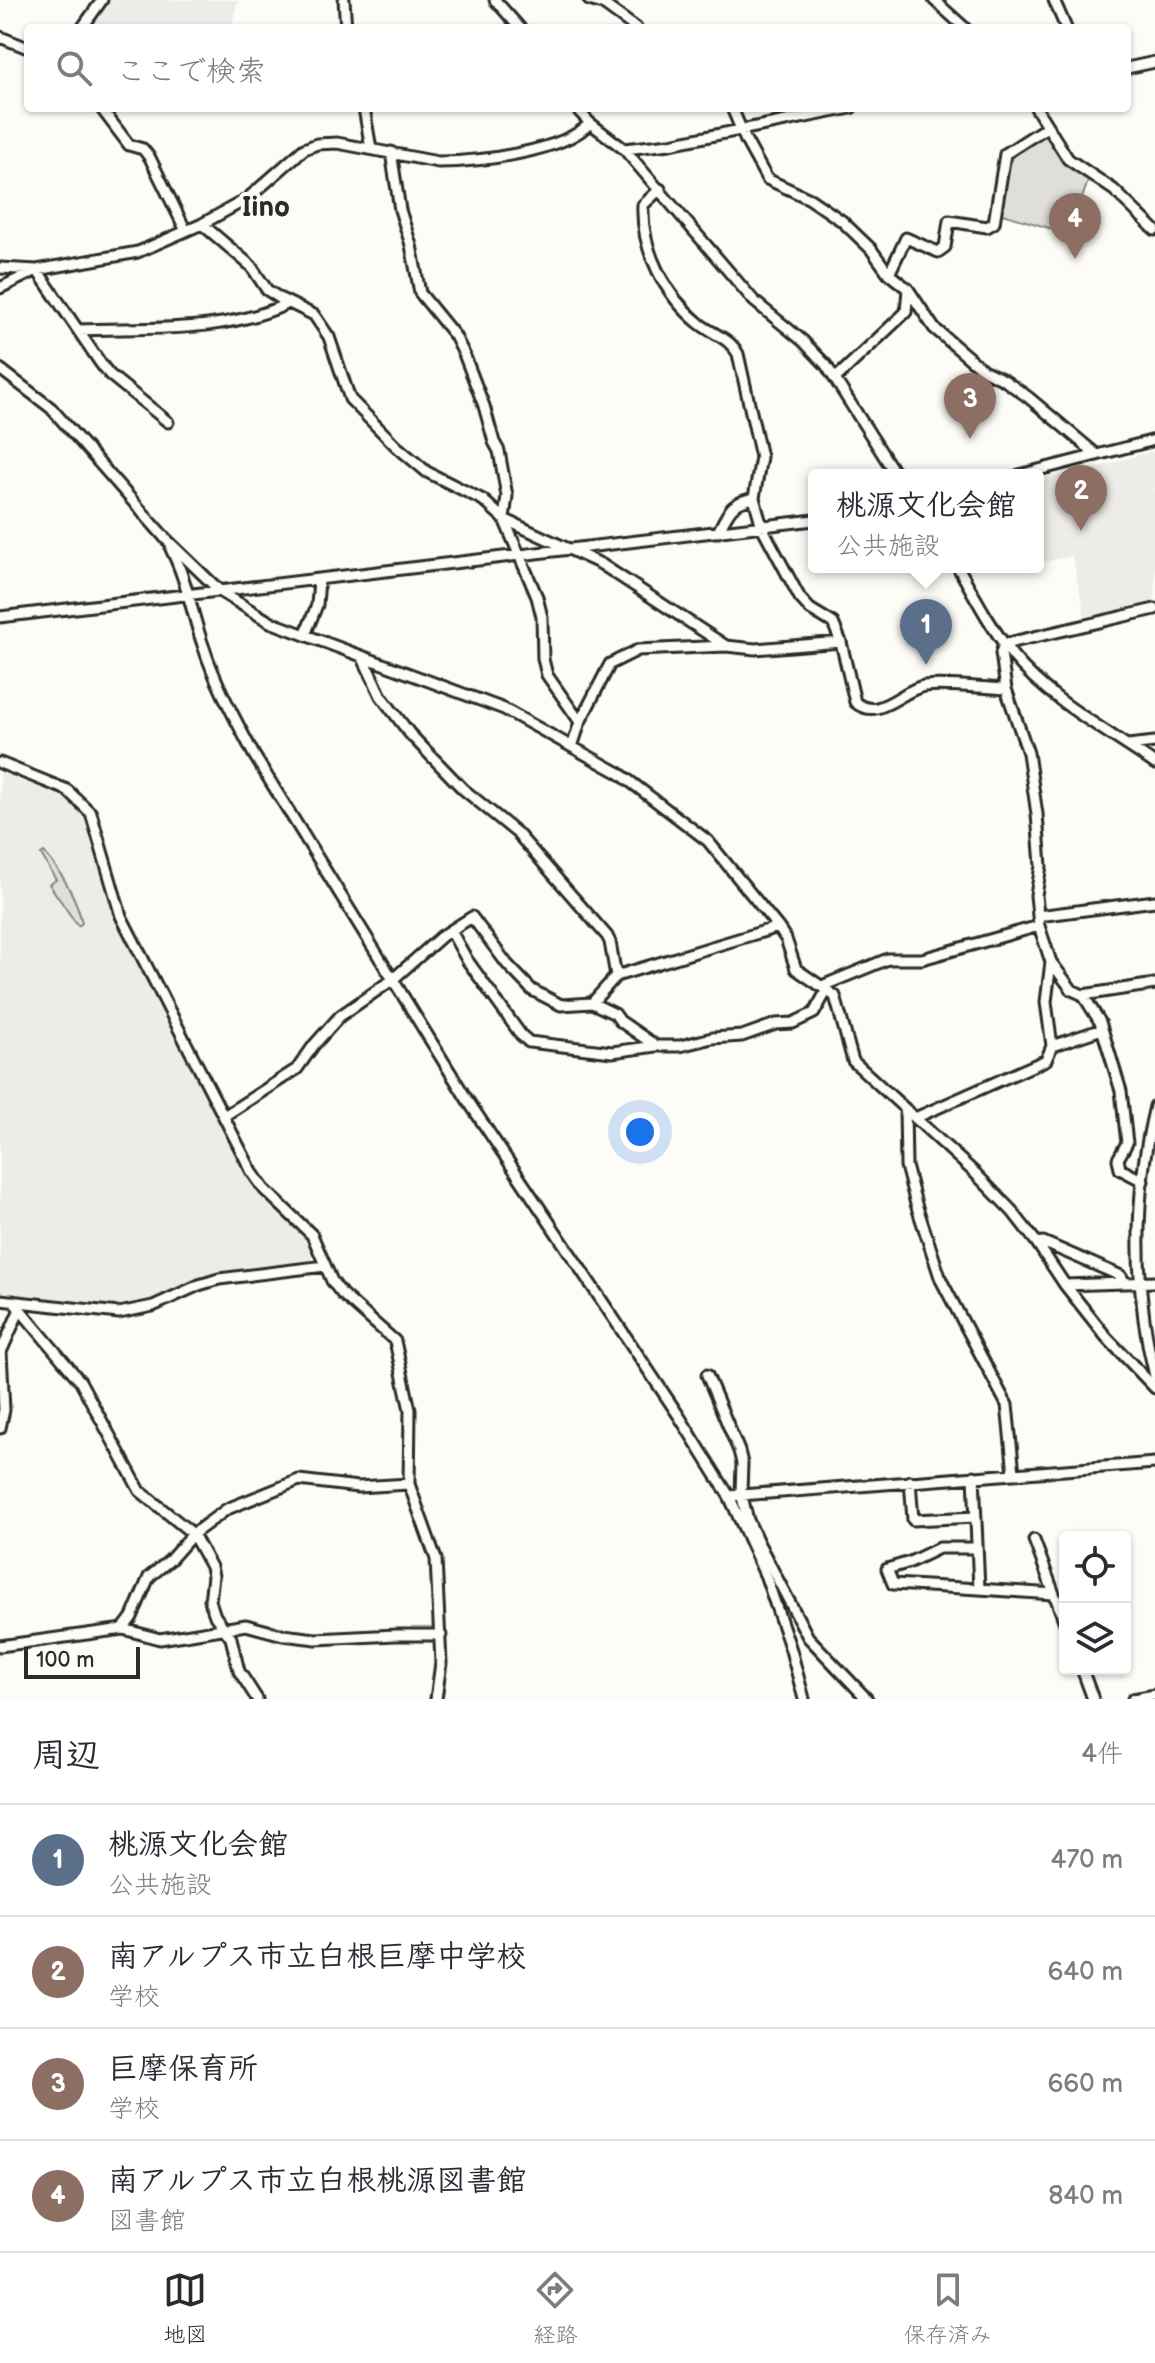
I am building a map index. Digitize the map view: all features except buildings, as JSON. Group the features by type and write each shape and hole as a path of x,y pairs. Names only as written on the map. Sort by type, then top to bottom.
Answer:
{"street":[{"path":"85,24 102,0"},
{"path":"344,0 346,24"},
{"path":"495,0 516,24"},
{"path":"589,0 603,4 629,24"},
{"path":"934,0 961,24"},
{"path":"1054,0 1064,24"},
{"path":"0,37 24,46"},
{"path":"1131,67 1155,62"},
{"path":"104,112 129,145 143,149 150,158 186,231"},
{"path":"365,112 371,149"},
{"path":"581,112 590,123 624,149 754,301 814,352 836,378 892,469"},
{"path":"734,112 767,179 810,199 842,221 871,249 889,274 908,289 934,328 983,370 1028,397 1097,455"},
{"path":"624,149 670,144 831,112"},
{"path":"1038,112 1068,159 1114,190 1155,230"},
{"path":"0,268 37,270 138,252 202,224 247,199 304,149 327,142 438,162 513,156 577,135 590,123"},
{"path":"889,274 906,238 938,252 945,247 949,221 987,227 994,223 1005,154 1047,127"},
{"path":"391,152 400,210 411,245 420,293 455,336 484,406 499,451 507,496 504,519 542,617 543,659 547,675 580,722"},
{"path":"660,189 643,205 645,238 653,263 675,298 700,324 733,343 761,457 754,498 762,527 800,598 810,609 833,623 841,642 855,702 862,709 875,710 923,686 1006,689"},
{"path":"202,224 251,266 267,290 314,315 329,337 350,399 396,446 427,472 483,500 504,519 573,550 646,591 666,608 726,646"},
{"path":"0,288 37,270"},
{"path":"37,270 110,375 168,422"},
{"path":"836,378 906,312 908,289"},
{"path":"78,330 222,324 267,313 289,303"},
{"path":"0,369 51,408 166,539 221,592 270,622 504,709 619,773 708,841 778,927 786,939 796,969 835,996 853,1061 1012,1211 1107,1338 1155,1388"},
{"path":"1042,469 1155,440"},
{"path":"718,532 737,502 754,498"},
{"path":"0,617 808,521"},
{"path":"166,539 181,568 204,650 254,755 468,1101 729,1496 766,1577 804,1699"},
{"path":"962,573 1004,644 1040,684 1155,764"},
{"path":"305,635 317,605 319,580"},
{"path":"1004,644 1155,609"},
{"path":"572,747 580,722 610,664 638,650 726,646 755,649 841,642"},
{"path":"1004,644 1001,653 1006,689 1028,753 1041,866 1036,895 1039,921 1051,962 1072,990 1083,995 1155,984"},
{"path":"362,656 381,696 410,734 463,789 517,833 607,936 616,976"},
{"path":"1128,745 1155,742"},
{"path":"0,763 67,790 91,813 121,916 252,1172 264,1189 312,1235 325,1266 342,1294 395,1341 410,1410 409,1484 436,1559 441,1635 436,1699"},
{"path":"451,931 467,960 529,1042 612,1052 680,1046 712,1038 742,1036 776,1024 793,1023 814,1013 825,988 888,959 922,959 1039,921 1155,900"},
{"path":"224,1116 297,1069 340,1016 472,917 507,964 532,990 561,1005 592,1003 615,1014 620,1021 656,1046"},
{"path":"592,1003 616,976 778,927"},
{"path":"915,1118 1046,1060 1052,1046 1046,1002 1051,962"},
{"path":"1083,995 1102,1029 1121,1091 1127,1143 1118,1159 1120,1169 1143,1181"},
{"path":"1052,1046 1102,1029"},
{"path":"1155,1106 1140,1223 1145,1335 1155,1376"},
{"path":"905,1109 906,1166 916,1204 941,1280 1007,1405 1014,1473"},
{"path":"1037,1243 1043,1242 1121,1276 1125,1283"},
{"path":"0,1300 17,1305 119,1313 153,1306 219,1279 325,1266"},
{"path":"1065,1285 1155,1282"},
{"path":"0,1428 4,1410 1,1352 17,1305"},
{"path":"17,1305 80,1381 140,1491 193,1534 211,1567 210,1601 215,1616 231,1638 239,1671 257,1699"},
{"path":"707,1375 739,1451 742,1463 741,1493 758,1542 808,1637 867,1699"},
{"path":"729,1496 1155,1463"},
{"path":"974,1476 979,1589"},
{"path":"123,1629 132,1617 149,1577 170,1560 193,1534 227,1509 299,1480 358,1487 409,1484"},
{"path":"910,1481 913,1520 976,1517"},
{"path":"1034,1540 1059,1607"},
{"path":"977,1548 939,1548 887,1569 893,1584 1054,1594"},
{"path":"0,1646 123,1629 160,1639 246,1625 283,1635 316,1639 441,1635"},
{"path":"1084,1675 1093,1699"},
{"path":"1133,1699 1155,1695"}],"shaded area":[{"path":"106,0 238,0 232,24 90,24"},
{"path":"1047,127 1068,159 1091,173 1069,234 996,212 1005,154"},
{"path":"1155,450 1155,605 1127,612 1085,616 1072,556 1044,562 1044,478 1096,468"},
{"path":"0,769 65,798 85,817 113,917 250,1182 308,1238 314,1256 307,1263 218,1274 127,1307 0,1295"},
{"path":"44,852 72,894 82,923 78,926 49,884 56,880 41,854"}],"place":[{"name":"南アルプス市立白根桃源図書館","path":"1075,259"},
{"name":"巨摩保育所","path":"970,439"},
{"name":"南アルプス市立白根巨摩中学校","path":"1081,531"},
{"name":"桃源文化会館","path":"926,665"}],"district":[{"name":"Iino","path":"266,207"}]}
